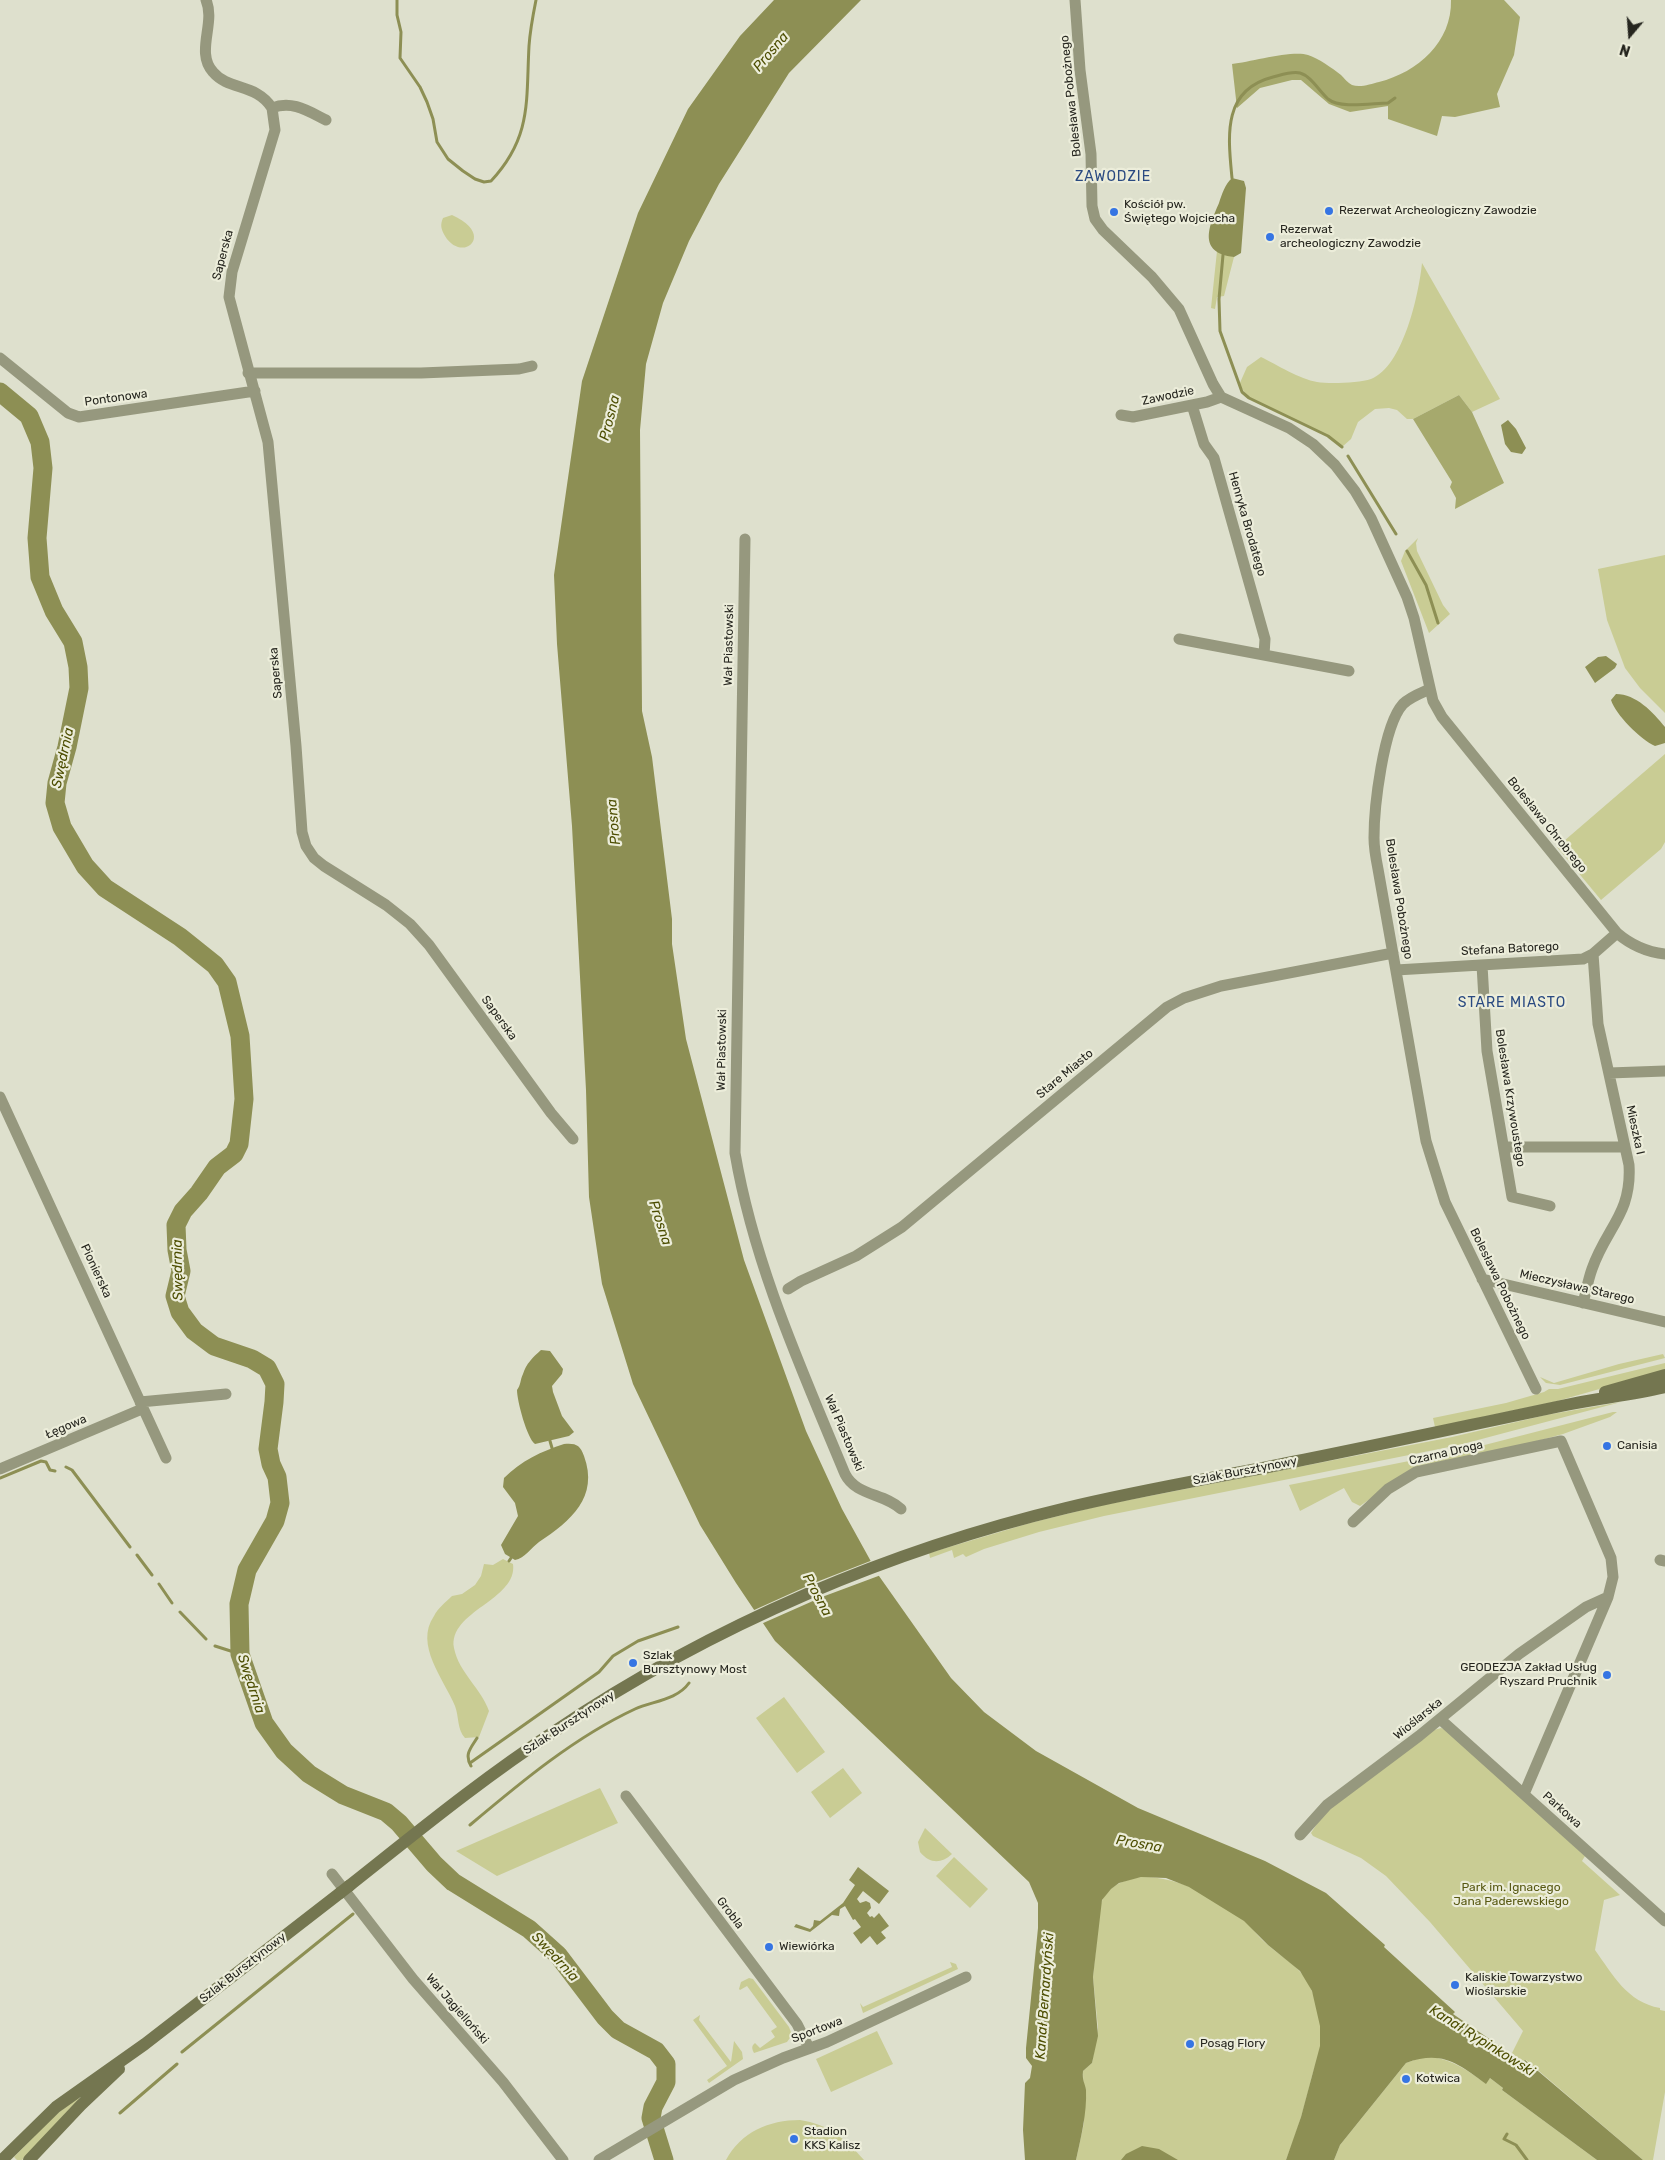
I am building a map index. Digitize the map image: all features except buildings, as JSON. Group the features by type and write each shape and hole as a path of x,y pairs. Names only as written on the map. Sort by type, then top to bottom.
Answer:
{"main road":[{"name":"Szlak Bursztynowy","path":"1570,1404 1665,1375"},
{"name":"Szlak Bursztynowy","path":"2,2160 56,2108 145,2044 519,1756 569,1721 629,1684 744,1622 810,1592 917,1551 1020,1520 1117,1496 1446,1432 1570,1404 1665,1387"},
{"name":"Szlak Bursztynowy","path":"29,2160 81,2105 145,2044"}],"street":[{"path":"206,0 210,14 205,48 206,60 212,72 223,80 259,93 272,108 281,104 290,104 326,120"},
{"name":"Bolesława Pobożnego","path":"1075,0 1080,70 1091,154 1092,206 1095,219 1103,230 1140,265 1179,308 1213,384 1221,397"},
{"name":"Saperska","path":"272,108 275,119 274,130 229,285 231,309 268,442 302,832 306,846 314,858 324,866 386,905 410,924 429,946 551,1113 573,1140"},
{"name":"Pontonowa","path":"0,358 68,413 79,417 255,391"},
{"path":"248,373 422,372 519,369 532,366"},
{"path":"1221,397 1282,424 1313,444 1335,465 1355,491 1371,518 1407,596 1414,618 1430,689"},
{"name":"Zawodzie","path":"1121,415 1132,417 1221,397"},
{"name":"Henryka Brodatego","path":"1192,405 1204,444 1214,458 1265,639 1264,655"},
{"name":"Wał Piastowski","path":"745,539 735,1153 739,1176 766,1272 800,1366 845,1474 854,1487 886,1498 901,1509"},
{"path":"1179,639 1349,671"},
{"name":"Bolesława Pobożnego","path":"1430,689 1415,695 1402,705 1390,727 1376,803 1374,839 1426,1141 1433,1165 1445,1202 1536,1389"},
{"name":"Bolesława Chrobrego","path":"1430,689 1433,701 1442,717 1617,933 1630,944 1665,954"},
{"name":"Stefana Batorego","path":"1396,970 1583,959 1593,954 1617,933"},
{"name":"Stare Miasto","path":"788,1289 801,1281 856,1256 902,1227 1167,1007 1184,998 1221,986 1393,953"},
{"name":"Mieszka I","path":"1583,1303 1592,1269 1626,1202 1630,1178 1597,1015 1593,954"},
{"name":"Bolesława Krzywoustego","path":"1482,965 1487,1051 1512,1196 1550,1206"},
{"path":"1609,1073 1665,1071"},
{"name":"Pionierska","path":"0,1097 166,1458"},
{"path":"1504,1147 1625,1147"},
{"name":"Mieczysława Starego","path":"1482,1279 1665,1322"},
{"name":"Łęgowa","path":"0,1469 141,1405 226,1394"},
{"name":"Czarna Droga","path":"1353,1522 1388,1489 1416,1472 1561,1441 1611,1558 1613,1577 1608,1597"},
{"path":"1524,1794 1608,1597"},
{"name":"Wioślarska","path":"1300,1835 1328,1805 1549,1632 1586,1607 1608,1597"},
{"name":"Parkowa","path":"1440,1719 1665,1921"},
{"name":"Grobla","path":"626,1796 797,2024 809,2048"},
{"name":"Wał Jagielloński","path":"332,1874 412,1979 503,2082 564,2160"},
{"name":"Sportowa","path":"599,2160 744,2075 861,2027 966,1977"}],"green space":[{"path":"452,215 465,223 472,231 474,238 467,247 452,244 445,236 441,225 443,218"},
{"path":"1217,251 1234,257 1224,296 1217,297 1215,309 1211,308"},
{"path":"1422,263 1500,399 1472,412 1459,395 1413,419 1407,419 1397,410 1389,408 1375,409 1358,422 1351,439 1342,447 1328,436 1249,398 1239,385 1247,367 1261,357 1296,375 1317,382 1359,381 1371,379 1382,372 1392,360 1407,328 1417,293"},
{"path":"1418,538 1416,543 1417,551 1443,605 1450,614 1429,633 1401,561 1405,551"},
{"path":"1665,555 1665,713 1640,688 1625,668 1607,620 1598,569"},
{"path":"1665,754 1665,842 1661,849 1601,900 1557,847"},
{"path":"1663,1354 1665,1358 1560,1385 1546,1383 1540,1377 1554,1383 1619,1364"},
{"path":"1665,1363 1665,1369 1659,1372 1554,1402 1435,1427 1433,1418 1506,1403 1549,1389 1558,1389"},
{"path":"1621,1402 1459,1445 1104,1516 1039,1532 984,1549 966,1557 963,1554 954,1558 952,1550 930,1558 929,1553 1030,1523 1103,1505 1452,1437 1546,1415"},
{"path":"1617,1412 1610,1417 1563,1434 1497,1452 1417,1466 1360,1506 1352,1502 1344,1488 1300,1511 1289,1485 1469,1449"},
{"path":"503,1559 513,1564 512,1576 495,1597 461,1624 455,1635 454,1648 460,1665 481,1695 489,1711 479,1737 465,1738 462,1735 455,1706 438,1673 429,1650 427,1638 429,1627 438,1610 452,1596 462,1594 475,1585 481,1576 484,1564 493,1565"},
{"path":"784,1697 825,1752 797,1773 756,1718"},
{"name":"Park im. Ignacego Jana Paderewskiego","path":"1441,1728 1447,1730 1585,1856 1582,1861 1620,1895 1604,1900 1595,1950 1615,1978 1630,1994 1648,2005 1665,2011 1665,2092 1653,2160 1643,2160 1526,2060 1523,2062 1512,2053 1523,2031 1430,1922 1386,1876 1361,1858 1313,1836 1311,1833 1324,1813 1434,1730"},
{"path":"843,1768 862,1793 830,1818 811,1792"},
{"path":"600,1788 618,1823 497,1876 456,1851"},
{"path":"925,1828 952,1854 940,1861 932,1861 924,1856 920,1852 918,1842"},
{"path":"954,1857 988,1889 970,1908 936,1876"},
{"path":"1141,1877 1170,1880 1197,1890 1224,1905 1247,1923 1265,1943 1294,1965 1310,1987 1319,2015 1321,2046 1294,2140 1286,2160 1076,2160 1084,2123 1083,2071 1092,2063 1098,2028 1093,1977 1100,1907 1106,1894 1115,1886 1127,1880"},
{"path":"950,1962 956,1964 958,1969 863,2013 860,2003 863,2007 952,1967"},
{"path":"749,1978 753,1979 789,2027 792,2035 787,2042 754,2053 752,2048 754,2044 760,2048 775,2037 771,2031 777,2027 747,1986 739,1989 741,1982"},
{"path":"700,2015 699,2020 731,2062 734,2041 742,2052 743,2059 709,2083 707,2080 727,2066 693,2020"},
{"path":"877,2031 893,2064 831,2092 816,2059"},
{"path":"1432,2057 1454,2063 1485,2083 1490,2078 1503,2088 1502,2090 1597,2160 1334,2160 1340,2145 1406,2063 1420,2058"},
{"path":"78,2097 79,2099 22,2160 17,2160 14,2157 52,2118"},
{"name":"Stadion KKS Kalisz","path":"800,2120 819,2125 836,2134 864,2160 726,2160 740,2142 757,2130 777,2122"}],"shaded area":[{"path":"1451,0 1504,0 1520,17 1514,55 1497,94 1500,107 1455,117 1442,116 1437,136 1388,119 1388,106 1350,112 1329,104 1301,80 1292,80 1260,88 1237,108 1232,64 1282,55 1308,55 1329,66 1355,86 1379,82 1407,71 1419,63 1439,42 1446,29 1450,15"},
{"path":"1459,395 1472,412 1504,483 1455,509 1456,498 1450,487 1452,482 1413,419"}],"water":[{"path":"774,0 861,0 789,73 719,184 689,241 663,303 646,364 640,430 642,711 652,757 672,919 672,944 686,1039 744,1260 806,1431 842,1509 879,1576 951,1678 984,1712 1036,1751 1138,1808 1265,1861 1326,1893 1385,1945 1384,1947 1455,2012 1453,2014 1523,2062 1525,2060 1643,2160 1597,2160 1502,2090 1503,2088 1490,2078 1486,2084 1458,2065 1439,2058 1429,2058 1406,2063 1340,2145 1334,2160 1286,2160 1301,2117 1320,2046 1320,2026 1312,1991 1300,1971 1268,1945 1244,1921 1189,1887 1166,1878 1141,1877 1119,1883 1102,1900 1093,1977 1098,2036 1092,2063 1083,2071 1086,2107 1076,2160 1025,2160 1023,2130 1025,2083 1030,2078 1032,2066 1026,2058 1026,2048 1038,1928 1038,1903 1029,1882 775,1641 700,1525 633,1384 602,1284 589,1197 586,1090 572,826 557,644 554,575 582,381 638,213 688,109 740,36"},
{"path":"1232,178 1244,181 1246,188 1241,253 1234,257 1215,250 1210,244 1209,237 1212,221 1227,183"},
{"path":"1508,420 1516,429 1526,448 1522,454 1511,452 1505,444 1501,425"},
{"path":"1606,656 1617,664 1615,668 1595,683 1585,667 1598,657"},
{"path":"1616,694 1637,700 1655,716 1665,727 1665,743 1655,746 1642,738 1629,726 1618,713 1611,700"},
{"path":"541,1350 550,1351 563,1369 562,1374 552,1386 553,1392 562,1416 574,1432 569,1436 535,1444 529,1435 523,1419 517,1390 526,1367"},
{"path":"564,1444 577,1446 581,1449 584,1456 588,1471 588,1484 585,1496 579,1506 562,1525 525,1555 515,1560 505,1554 501,1545 518,1516 515,1503 503,1487 504,1478 517,1466 532,1457"},
{"path":"858,1867 889,1891 879,1904 863,1891 857,1899 860,1903 866,1901 870,1903 871,1908 867,1913 870,1917 874,1918 879,1913 889,1926 881,1932 886,1938 877,1945 870,1936 861,1944 853,1933 861,1927 855,1919 853,1920 845,1906 840,1909 839,1916 832,1915 810,1932 794,1927 796,1924 810,1929 813,1926 814,1920 820,1921 843,1903 855,1885 849,1880"},
{"path":"1142,2146 1159,2149 1178,2160 1121,2160 1126,2154"}],"pier":[{"path":"873,1560 881,1575 822,1597 761,1624 752,1611 814,1583"}],"waterway":[{"path":"397,0 397,15 401,32 400,58 420,87 427,102 433,119 437,142 448,159 475,179 484,182 491,181 504,165 514,149 520,133 524,118 529,40 536,0"},
{"path":"1232,178 1230,146 1232,117 1237,104 1245,92 1256,83 1279,75 1300,73 1308,77 1328,99 1340,104 1388,103 1395,98"},
{"path":"1223,255 1219,299 1220,331 1242,392 1249,398 1328,436 1342,447"},
{"name":"Swędrnia","path":"0,392 29,416 40,442 43,468 37,538 40,577 54,611 73,642 78,667 79,688 67,747 57,783 55,803 62,827 85,866 105,888 180,937 215,965 227,982 240,1036 244,1099 239,1144 234,1154 217,1167 199,1193 183,1211 176,1225 177,1250 181,1271 175,1296 180,1312 194,1331 214,1346 252,1359 267,1368 275,1384 268,1449 271,1464 277,1477 280,1503 275,1521 247,1570 239,1604 240,1654 264,1723 284,1751 309,1774 343,1795 386,1812 399,1823 434,1864 453,1882 529,1929 558,1955 605,2017 618,2030 656,2051 666,2064 666,2082 653,2107 651,2118 664,2160"},
{"path":"1348,456 1396,534"},
{"path":"1407,551 1426,585 1438,623"},
{"path":"550,1441 552,1448"},
{"path":"0,1478 41,1461 46,1462 50,1470 55,1471"},
{"path":"66,1467 72,1470 130,1547"},
{"path":"137,1555 152,1575"},
{"path":"159,1584 172,1603"},
{"path":"180,1612 206,1639"},
{"path":"470,1763 599,1672 613,1656 638,1641 678,1627"},
{"path":"215,1646 240,1654"},
{"path":"470,1825 549,1761 591,1733 635,1709 671,1697 684,1689 689,1683"},
{"path":"471,1766 468,1755 477,1738"},
{"path":"182,2052 353,1914"},
{"path":"120,2113 177,2064"},
{"path":"1507,2134 1504,2139 1516,2145 1527,2160"}],"place":[{"name":"Rezerwat Archeologiczny Zawodzie","path":"1329,211"},
{"name":"Kościół pw. Świętego Wojciecha","path":"1114,212"},
{"name":"Rezerwat archeologiczny Zawodzie","path":"1270,237"},
{"name":"Canisia","path":"1607,1446"},
{"name":"Szlak Bursztynowy Most","path":"633,1663"},
{"name":"GEODEZJA Zakład Usług Ryszard Pruchnik","path":"1607,1675"},
{"name":"Wiewiórka","path":"769,1947"},
{"name":"Kaliskie Towarzystwo Wioślarskie","path":"1455,1985"},
{"name":"Posąg Flory","path":"1190,2044"},
{"name":"Kotwica","path":"1406,2079"},
{"name":"Stadion KKS Kalisz","path":"794,2139"}],"district":[{"name":"ZAWODZIE","path":"1113,177"},
{"name":"STARE MIASTO","path":"1512,1003"}],"water label":[{"name":"Prosna","path":"771,52"},
{"name":"Prosna","path":"610,418"},
{"name":"Prosna","path":"614,822"},
{"name":"Prosna","path":"660,1223"},
{"name":"Prosna","path":"817,1595"},
{"name":"Prosna","path":"1139,1844"},
{"name":"Kanał Bernardyński","path":"1045,1996"},
{"name":"Kanał Rypinkowski","path":"1482,2041"}]}
